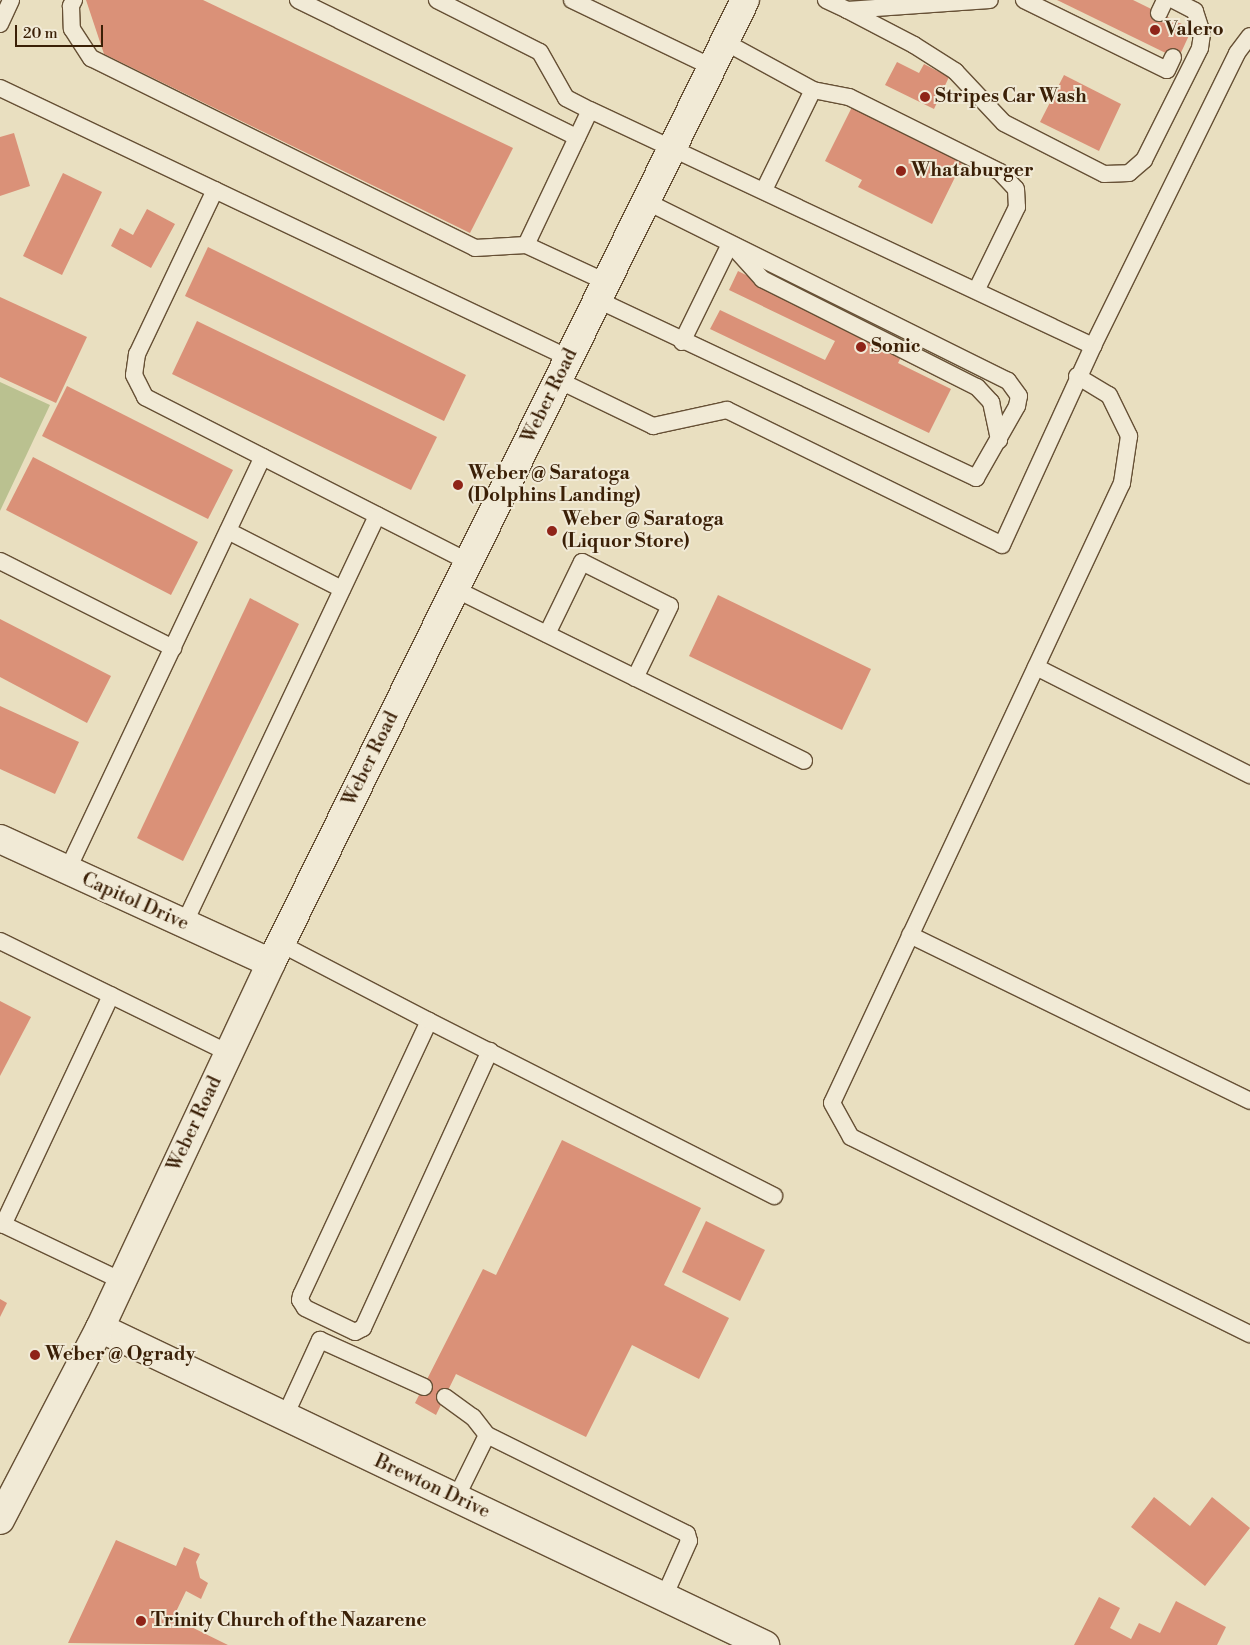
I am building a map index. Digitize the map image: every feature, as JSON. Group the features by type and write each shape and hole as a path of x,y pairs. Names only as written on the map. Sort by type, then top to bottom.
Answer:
{"main road":[{"name":"Weber Road","path":"0,1520 6,1493 100,1328 276,953 746,0"},
{"name":"Capitol Drive","path":"0,839 184,924 276,953"},
{"name":"Brewton Drive","path":"100,1328 765,1645"}],"lane":[{"path":"0,24 11,0"},
{"path":"74,0 72,29 91,58 475,248 526,245 682,342 976,478 999,440 1019,396 1008,381 646,201"},
{"path":"298,0 577,137"},
{"path":"437,0 540,52 566,98 1092,346"},
{"path":"572,0 712,67"},
{"path":"826,0 914,45 955,71 1004,123 1104,174 1129,173 1144,160 1200,48 1202,33 1195,11 1173,0"},
{"path":"846,10 990,0"},
{"path":"1024,0 1060,10 1142,50 1170,64 1184,79"},
{"path":"1187,27 1195,11"},
{"path":"0,88 216,190 564,369 652,426 727,410 1002,545 1077,376 1237,53 1250,36"},
{"path":"725,42 813,90 849,97 1000,172 1016,189 1017,207 976,290"},
{"path":"764,190 813,90"},
{"path":"526,245 590,110"},
{"path":"216,190 137,354 134,375 145,397 468,562"},
{"path":"682,342 730,244"},
{"path":"730,244 762,279 977,386 991,402 999,440"},
{"path":"1077,376 1109,395 1129,436 1122,483 832,1103 851,1137 1250,1334"},
{"path":"68,871 263,457"},
{"path":"184,924 377,515"},
{"path":"228,531 342,589"},
{"path":"0,562 173,648"},
{"path":"548,634 582,562 670,606 635,678"},
{"path":"455,589 804,761"},
{"path":"1036,667 1250,775"},
{"path":"910,935 1250,1101"},
{"path":"0,941 228,1053"},
{"path":"276,953 429,1021 774,1196"},
{"path":"111,996 2,1224 122,1281"},
{"path":"429,1021 301,1295 301,1305 330,1320 355,1332 363,1328 490,1051"},
{"path":"285,1416 330,1320"},
{"path":"320,1340 424,1387"},
{"path":"445,1397 472,1417 486,1435 687,1534 686,1550 664,1597"},
{"path":"456,1498 486,1435"}],"green space":[{"path":"0,382 50,405 0,511"}],"building":[{"path":"86,0 203,0 513,148 470,233 104,54"},
{"name":"Valero","path":"1057,0 1133,0 1192,29 1178,59"},
{"name":"Stripes Car Wash","path":"897,62 919,73 924,64 949,77 934,109 885,85"},
{"path":"1064,75 1121,104 1099,151 1040,122"},
{"name":"Whataburger","path":"852,107 963,161 932,224 858,187 862,180 825,161"},
{"path":"14,133 30,186 0,196 0,137"},
{"path":"63,173 102,192 62,275 23,256"},
{"path":"147,209 175,224 151,268 111,246 120,228 133,235"},
{"path":"208,247 466,375 444,421 185,296"},
{"name":"Sonic","path":"738,271 903,353 898,363 951,389 929,433 710,329 720,310 825,360 835,341 729,290"},
{"path":"0,297 87,337 56,403 0,377"},
{"path":"197,321 437,437 411,490 172,374"},
{"path":"67,386 233,470 208,519 42,436"},
{"path":"33,457 198,542 171,595 6,510"},
{"path":"718,595 871,669 842,730 689,656"},
{"path":"250,598 299,624 183,861 137,838"},
{"path":"0,619 111,676 87,723 0,677"},
{"path":"0,706 79,742 55,794 0,769"},
{"path":"0,1001 31,1017 0,1076"},
{"path":"562,1140 701,1208 664,1285 729,1318 699,1379 632,1345 586,1437 456,1374 436,1415 415,1403 483,1269 496,1275"},
{"path":"706,1221 765,1250 740,1301 682,1272"},
{"path":"0,1299 7,1303 0,1317"},
{"path":"1154,1497 1190,1526 1212,1497 1250,1528 1205,1586 1131,1527"},
{"path":"116,1540 176,1566 184,1547 200,1554 196,1562 200,1578 208,1583 201,1599 186,1591 173,1618 228,1645 68,1643"},
{"path":"1099,1597 1120,1608 1110,1628 1131,1639 1139,1623 1160,1633 1176,1601 1226,1627 1217,1645 1074,1645"}],"place":[{"name":"Valero","path":"1155,30"},
{"name":"Stripes Car Wash","path":"925,97"},
{"name":"Whataburger","path":"901,171"},
{"name":"Sonic","path":"861,347"},
{"name":"Weber @ Saratoga (Dolphins Landing)","path":"458,485"},
{"name":"Weber @ Saratoga (Liquor Store)","path":"552,531"},
{"name":"Weber @ Ogrady","path":"35,1355"},
{"name":"Trinity Church of the Nazarene","path":"141,1621"}]}
